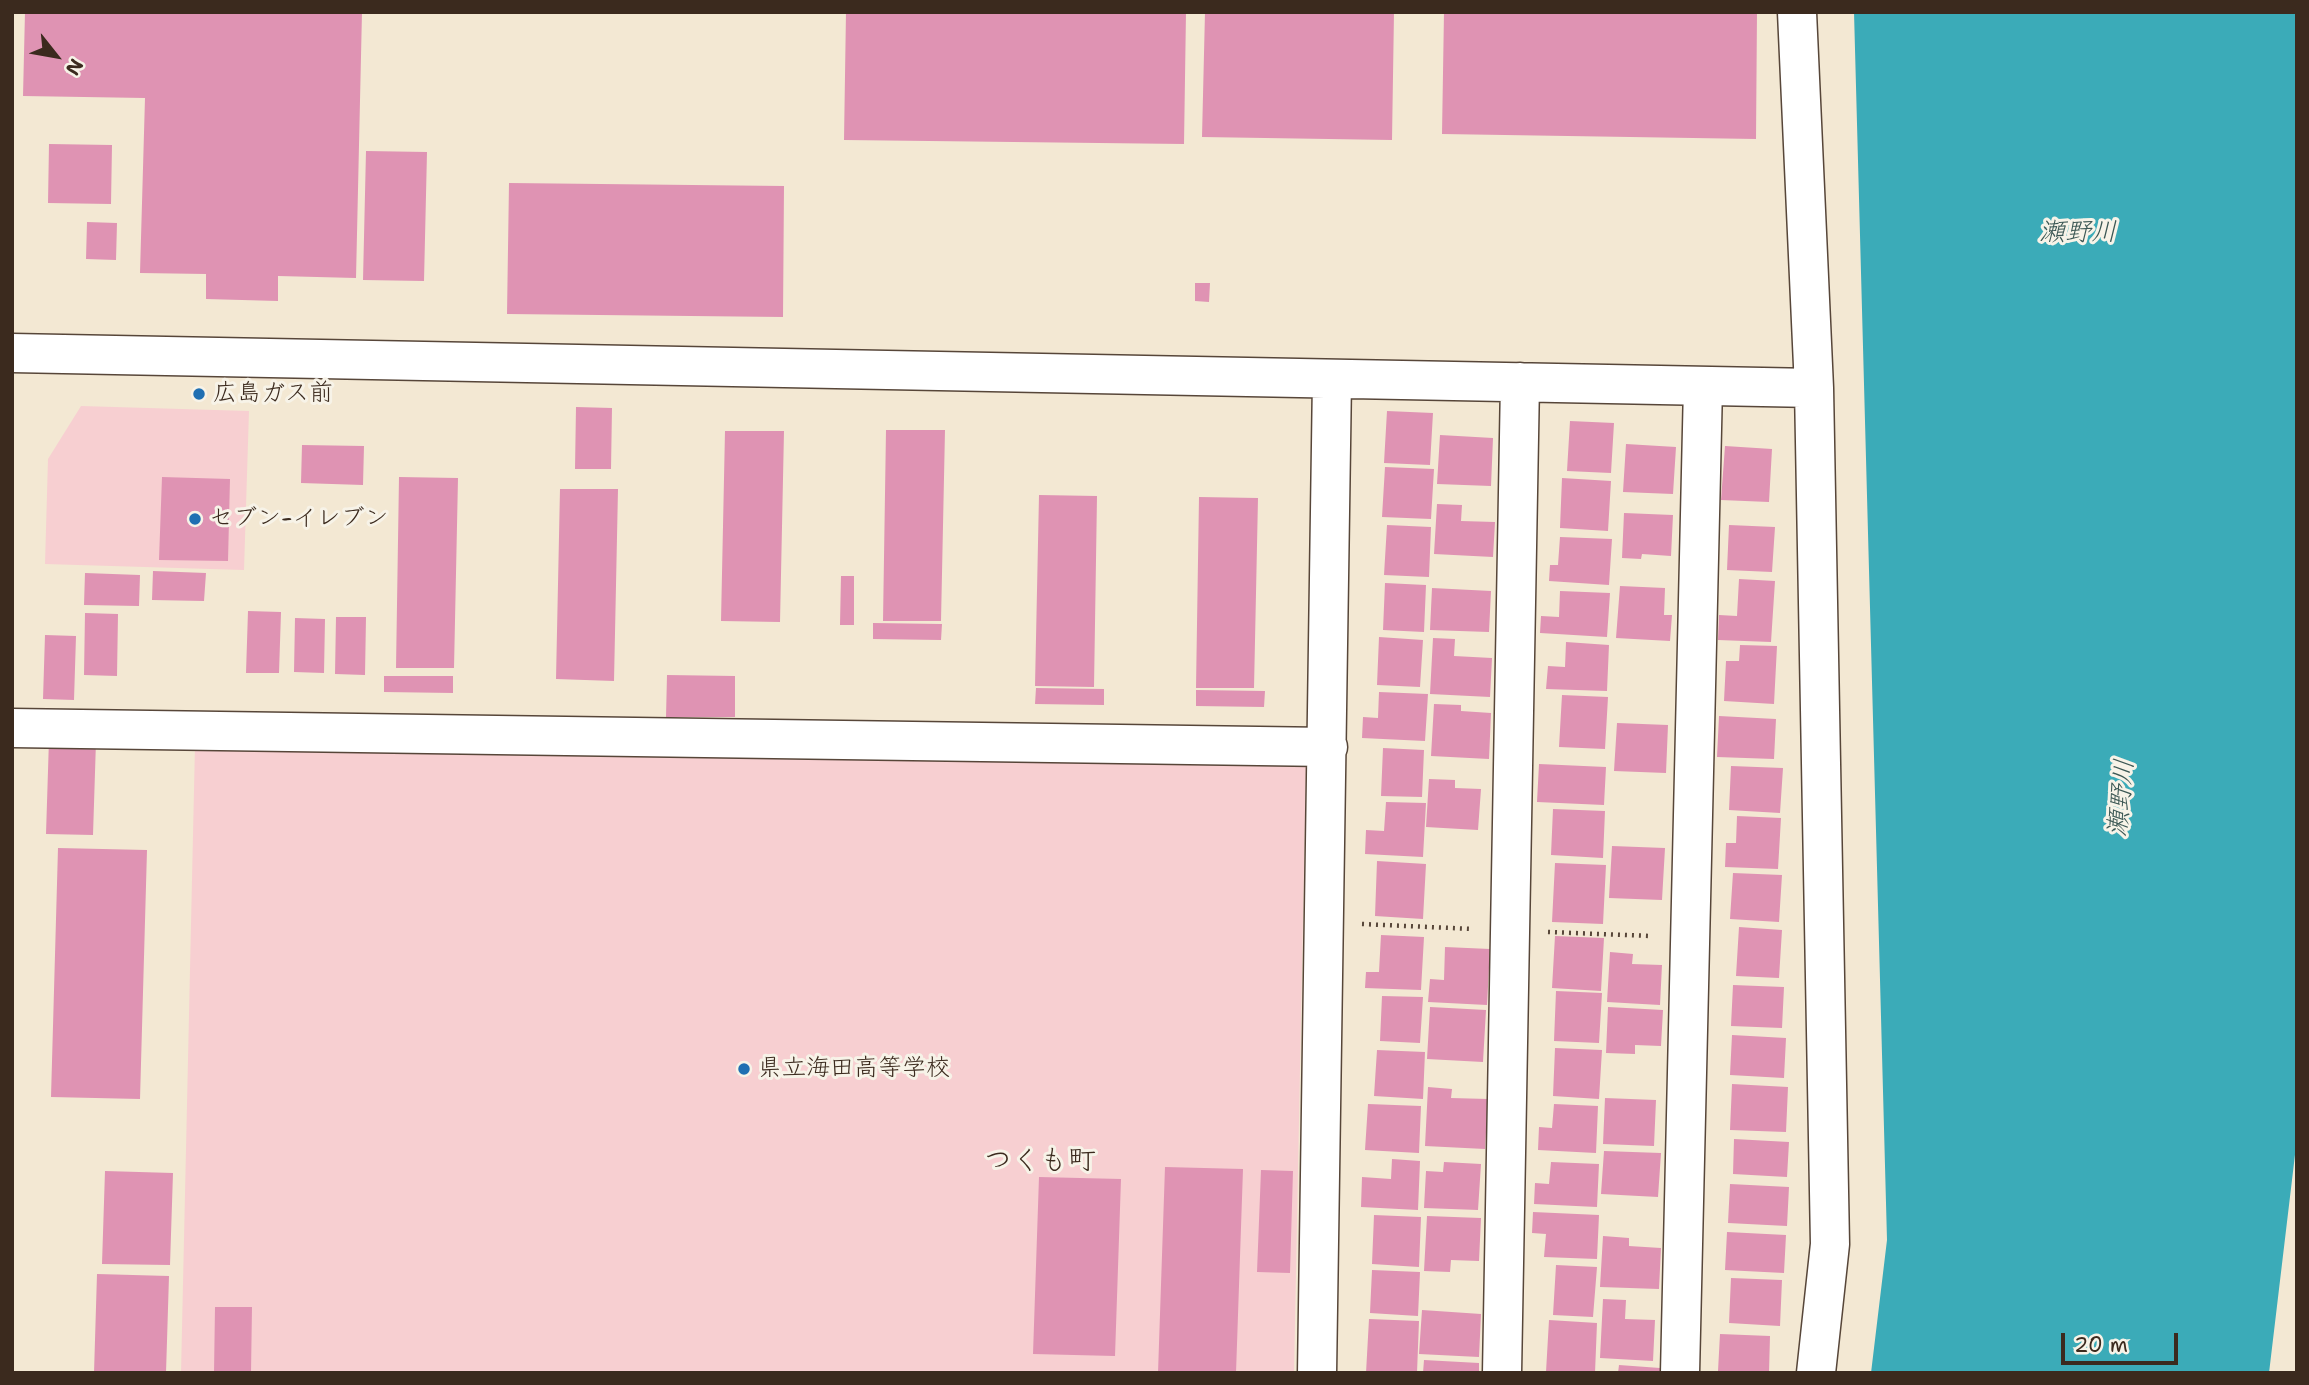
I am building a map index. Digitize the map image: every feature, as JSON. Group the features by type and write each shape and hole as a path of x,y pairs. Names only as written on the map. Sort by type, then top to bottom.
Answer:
{"street":[{"path":"1797,12 1814,388 1830,1244 1816,1373"},
{"path":"12,353 1814,388"},
{"path":"1317,1373 1332,379"},
{"path":"1502,1373 1520,382"},
{"path":"1680,1373 1703,386"},
{"path":"12,728 1328,747"}],"shaded area":[{"path":"81,406 249,411 244,570 45,564 48,459"},
{"name":"県立海田高等学校","path":"195,745 1306,765 1294,1373 181,1373"}],"water":[{"name":"瀬野川","path":"1854,12 2297,12 2297,1138 2269,1373 1871,1373 1887,1240"}],"building":[{"path":"25,12 362,12 356,278 278,276 278,301 206,299 206,274 140,273 145,98 23,96"},
{"path":"846,12 1186,12 1184,144 844,140"},
{"path":"1205,12 1394,12 1392,140 1202,137"},
{"path":"1444,12 1757,12 1756,139 1442,134"},
{"path":"49,144 112,145 111,204 48,203"},
{"path":"366,151 427,152 424,281 363,280"},
{"path":"509,183 784,186 783,317 507,314"},
{"path":"87,222 117,223 116,260 86,259"},
{"path":"1195,283 1210,283 1209,302 1195,301"},
{"path":"576,407 612,408 611,469 575,469"},
{"path":"1387,411 1433,413 1430,465 1384,463"},
{"path":"1570,421 1614,423 1611,473 1567,471"},
{"path":"886,430 945,430 941,621 883,621"},
{"path":"725,431 784,431 780,622 721,621"},
{"path":"1440,435 1493,438 1491,486 1437,484"},
{"path":"1626,444 1676,447 1673,494 1623,492"},
{"path":"302,445 364,446 363,485 301,483"},
{"path":"1725,446 1772,449 1769,502 1721,500"},
{"path":"1385,467 1434,469 1431,519 1382,517"},
{"name":"セブン-イレブン","path":"162,477 230,479 228,561 159,560"},
{"path":"399,477 458,478 454,668 396,668"},
{"path":"1562,478 1611,481 1608,531 1560,528"},
{"path":"560,489 618,489 614,681 556,679"},
{"path":"1039,495 1097,496 1094,687 1035,686"},
{"path":"1199,497 1258,498 1254,688 1196,688"},
{"path":"1437,504 1462,505 1461,521 1495,522 1493,557 1434,554"},
{"path":"1624,513 1673,515 1671,556 1642,554 1641,559 1622,558"},
{"path":"1387,525 1431,527 1429,577 1384,575"},
{"path":"1729,525 1775,527 1772,572 1727,570"},
{"path":"1560,537 1612,539 1609,585 1549,581 1550,565 1558,565"},
{"path":"153,571 206,573 204,601 152,600"},
{"path":"85,573 140,575 139,606 84,605"},
{"path":"841,576 854,576 854,625 840,625"},
{"path":"1739,579 1775,581 1771,642 1718,640 1719,615 1737,616"},
{"path":"1385,583 1426,585 1424,632 1383,630"},
{"path":"1620,586 1665,588 1664,615 1672,615 1670,641 1616,638"},
{"path":"1432,588 1491,591 1489,632 1430,630"},
{"path":"1560,591 1610,593 1607,637 1540,633 1541,616 1559,617"},
{"path":"248,611 281,612 279,673 246,673"},
{"path":"85,613 118,614 117,676 84,675"},
{"path":"336,617 366,617 365,675 335,674"},
{"path":"295,618 325,619 324,673 294,672"},
{"path":"873,623 942,624 941,640 873,639"},
{"path":"45,635 76,636 74,700 43,699"},
{"path":"1379,637 1423,640 1420,687 1377,685"},
{"path":"1433,638 1455,639 1454,656 1492,658 1490,697 1430,694"},
{"path":"1566,642 1609,645 1607,691 1546,689 1548,666 1565,667"},
{"path":"1740,645 1777,646 1774,704 1724,701 1726,661 1739,661"},
{"path":"667,675 735,676 735,717 666,717"},
{"path":"384,676 453,676 453,693 384,692"},
{"path":"1036,688 1104,689 1104,705 1035,704"},
{"path":"1196,690 1265,691 1264,707 1196,706"},
{"path":"1379,692 1428,694 1425,741 1362,738 1363,717 1378,718"},
{"path":"1562,695 1608,697 1605,749 1559,747"},
{"path":"1434,704 1461,705 1461,711 1491,713 1489,759 1431,756"},
{"path":"1719,716 1776,719 1774,759 1717,757"},
{"path":"1617,723 1668,725 1666,773 1614,771"},
{"path":"49,739 96,741 93,835 46,834"},
{"path":"1383,748 1424,750 1422,797 1381,796"},
{"path":"1539,764 1606,767 1604,805 1537,802"},
{"path":"1731,766 1783,768 1780,813 1729,810"},
{"path":"1429,779 1455,780 1455,788 1481,789 1478,830 1426,827"},
{"path":"1386,802 1426,803 1423,857 1365,854 1366,830 1384,831"},
{"path":"1553,809 1605,811 1603,858 1551,855"},
{"path":"1737,816 1781,818 1778,869 1725,867 1726,843 1736,843"},
{"path":"1612,846 1665,848 1662,900 1609,898"},
{"path":"58,848 147,850 140,1099 51,1097"},
{"path":"1377,861 1426,864 1423,919 1375,916"},
{"path":"1555,863 1606,865 1603,924 1552,922"},
{"path":"1733,873 1782,875 1779,922 1730,919"},
{"path":"1739,927 1782,930 1779,978 1736,976"},
{"path":"1381,935 1424,937 1421,990 1365,988 1366,972 1379,972"},
{"path":"1555,936 1604,938 1601,991 1552,988"},
{"path":"1445,947 1490,949 1487,1005 1428,1002 1430,979 1444,980"},
{"path":"1610,952 1633,954 1632,964 1662,965 1660,1005 1607,1002"},
{"path":"1733,985 1784,987 1782,1028 1731,1026"},
{"path":"1556,991 1602,993 1599,1043 1554,1041"},
{"path":"1382,996 1423,997 1420,1043 1380,1041"},
{"path":"1430,1007 1486,1010 1483,1062 1427,1059"},
{"path":"1608,1007 1663,1010 1661,1046 1635,1045 1635,1054 1606,1053"},
{"path":"1732,1035 1786,1038 1784,1078 1730,1075"},
{"path":"1555,1048 1602,1050 1599,1099 1553,1096"},
{"path":"1377,1050 1425,1052 1423,1099 1374,1096"},
{"path":"1732,1084 1788,1087 1786,1132 1730,1130"},
{"path":"1428,1087 1452,1089 1451,1098 1488,1099 1485,1149 1425,1146"},
{"path":"1605,1098 1656,1100 1654,1146 1603,1144"},
{"path":"1368,1104 1421,1106 1419,1153 1365,1150"},
{"path":"1554,1104 1598,1106 1596,1153 1538,1150 1539,1127 1552,1128"},
{"path":"1734,1139 1789,1142 1787,1177 1733,1174"},
{"path":"1604,1151 1661,1153 1658,1197 1601,1194"},
{"path":"1392,1159 1420,1161 1418,1210 1361,1207 1362,1177 1391,1179"},
{"path":"1444,1162 1481,1164 1478,1210 1424,1208 1426,1171 1443,1172"},
{"path":"1551,1162 1599,1164 1597,1207 1534,1204 1535,1183 1549,1184"},
{"path":"1165,1167 1243,1169 1236,1373 1158,1373"},
{"path":"1261,1170 1293,1171 1290,1273 1257,1272"},
{"path":"105,1171 173,1173 170,1265 102,1264"},
{"path":"1039,1177 1121,1179 1115,1356 1033,1354"},
{"path":"1730,1184 1789,1187 1787,1226 1728,1223"},
{"path":"1533,1212 1599,1215 1597,1259 1544,1257 1546,1234 1532,1233"},
{"path":"1374,1215 1421,1217 1419,1267 1372,1264"},
{"path":"1427,1216 1481,1218 1479,1261 1451,1260 1450,1272 1424,1271"},
{"path":"1727,1232 1786,1235 1784,1273 1725,1270"},
{"path":"1603,1236 1629,1238 1629,1246 1661,1248 1659,1289 1600,1287"},
{"path":"1556,1265 1597,1267 1593,1317 1553,1315"},
{"path":"1372,1270 1420,1272 1418,1316 1370,1313"},
{"path":"97,1274 169,1276 166,1373 94,1373"},
{"path":"1731,1278 1782,1280 1780,1326 1729,1323"},
{"path":"1603,1299 1626,1300 1625,1319 1655,1320 1653,1361 1600,1358"},
{"path":"215,1307 252,1307 251,1373 214,1373"},
{"path":"1422,1310 1481,1314 1479,1357 1419,1354"},
{"path":"1369,1319 1419,1321 1417,1373 1366,1373"},
{"path":"1549,1320 1597,1323 1595,1373 1546,1372"},
{"path":"1720,1334 1770,1336 1769,1373 1718,1371"},
{"path":"1424,1360 1479,1363 1479,1373 1423,1373"},
{"path":"1619,1365 1660,1368 1660,1373 1618,1373"}],"place":[{"name":"広島ガス前","path":"199,394"},
{"name":"セブン-イレブン","path":"195,519"},
{"name":"県立海田高等学校","path":"744,1069"}],"district":[{"name":"つくも町","path":"1040,1162"}]}
